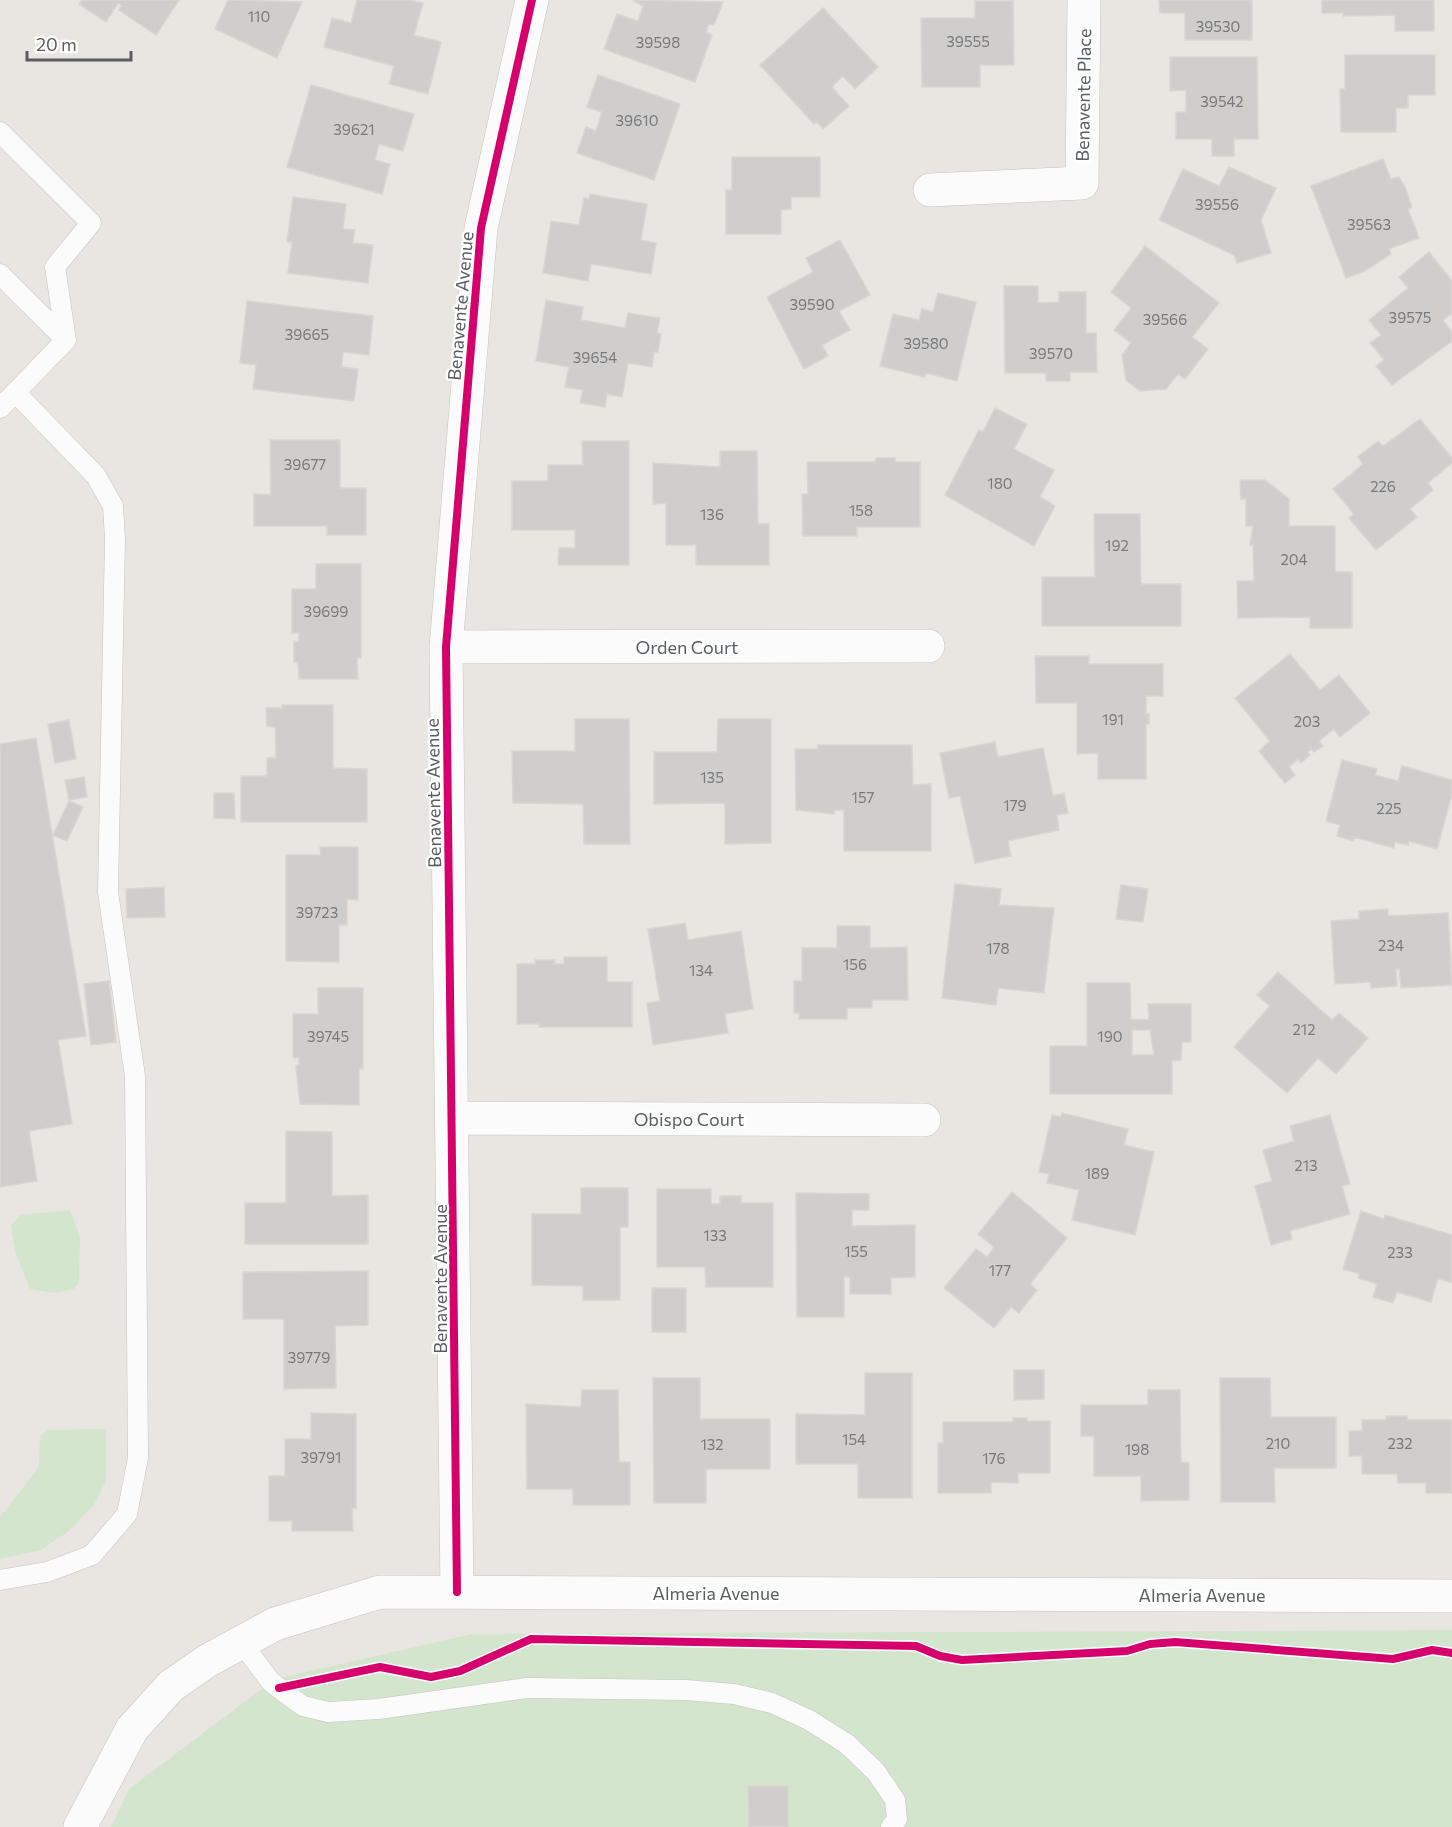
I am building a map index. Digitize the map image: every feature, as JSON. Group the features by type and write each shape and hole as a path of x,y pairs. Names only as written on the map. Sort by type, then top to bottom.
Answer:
{"street":[{"name":"Benavente Avenue","path":"457,1592 454,1118 446,647 481,228 531,0"},
{"name":"Benavente Place","path":"930,190 1082,183 1084,0"},
{"name":"Orden Court","path":"446,647 928,646"},
{"name":"Obispo Court","path":"454,1118 924,1120"},
{"name":"Almeria Avenue","path":"80,1827 132,1730 171,1686 207,1660 275,1624 380,1592 1452,1596"}],"lane":[{"path":"0,132 92,224 55,267 66,340"},
{"path":"0,274 66,340"},
{"path":"0,408 66,340"},
{"path":"0,1580 47,1572 92,1555 127,1514 138,1458 139,1381 135,1076 108,892 115,550 113,506 96,476 15,392"},
{"path":"241,1642 271,1682 303,1706 328,1712 379,1709 527,1688 686,1690 734,1694 772,1703 809,1720 847,1744 876,1772 895,1800 897,1819 891,1827"}],"green space":[{"path":"70,1210 80,1237 79,1283 74,1289 54,1293 30,1289 16,1254 11,1225 20,1215"},
{"path":"106,1429 106,1481 94,1505 69,1531 41,1550 0,1559 0,1517 36,1471 39,1464 40,1436 48,1430"},
{"path":"1452,1630 1452,1827 111,1827 129,1789 275,1679 472,1634"}],"building":[{"path":"82,0 179,0 156,35 119,10 122,6 118,3 106,22 79,4"},
{"path":"228,0 302,2 277,58 215,29"},
{"path":"357,0 410,0 423,3 414,35 441,42 428,94 389,84 394,66 324,47 332,18 351,23"},
{"path":"632,0 723,2 714,25 709,24 706,32 712,35 695,82 604,49 617,14 638,21 643,6"},
{"path":"1159,0 1252,0 1252,40 1185,40 1185,13 1160,13"},
{"path":"1322,0 1434,0 1434,31 1395,31 1395,15 1343,16 1343,13 1322,13"},
{"path":"975,1 1013,1 1014,65 980,65 980,87 922,87 921,18 975,18"},
{"path":"823,8 878,67 855,89 843,76 832,87 849,106 823,129 817,122 814,124 760,65"},
{"path":"1345,55 1435,55 1435,95 1408,95 1408,108 1396,108 1396,132 1341,132 1340,89 1345,89"},
{"path":"1170,57 1257,57 1258,139 1234,139 1234,156 1212,156 1212,139 1176,139 1176,112 1186,112 1186,90 1170,91"},
{"path":"598,75 680,104 654,180 577,153 586,127 596,131 602,112 587,107"},
{"path":"311,85 414,114 403,151 379,144 375,160 390,164 382,194 287,167"},
{"path":"732,157 820,157 820,197 791,197 791,209 781,210 781,234 726,234 726,190 732,190"},
{"path":"1383,159 1391,179 1399,177 1405,187 1412,207 1408,209 1419,238 1389,249 1391,254 1363,272 1346,278 1311,186"},
{"path":"1229,167 1276,188 1261,220 1271,253 1237,263 1234,255 1159,220 1183,169 1219,186"},
{"path":"590,194 647,204 641,240 656,243 651,274 591,264 588,281 543,273 551,221 579,225 584,198 589,199"},
{"path":"293,197 346,204 343,229 355,230 353,243 373,245 368,283 288,273 292,242 287,242"},
{"path":"840,240 870,295 839,311 850,330 822,345 828,356 804,369 767,297 813,272 806,258"},
{"path":"1145,246 1219,303 1192,337 1208,349 1185,379 1178,374 1166,389 1140,391 1126,380 1122,355 1131,343 1114,330 1131,308 1111,292"},
{"path":"1429,252 1452,281 1452,313 1443,320 1452,332 1452,341 1392,385 1376,366 1384,360 1370,343 1381,335 1369,320 1408,288 1399,277"},
{"path":"1004,286 1038,286 1038,303 1059,302 1059,292 1086,292 1086,333 1096,333 1097,372 1070,372 1070,381 1046,381 1046,373 1005,373"},
{"path":"938,293 976,302 957,381 926,373 925,377 880,366 893,314 919,320 922,309 933,312"},
{"path":"546,300 583,307 581,320 625,328 628,313 660,318 657,333 661,334 658,352 654,352 652,367 628,363 622,397 607,394 605,407 580,403 583,390 565,387 569,367 536,361"},
{"path":"247,301 373,316 369,355 343,352 342,367 358,369 354,401 253,389 256,365 240,363"},
{"path":"995,408 1027,424 1014,449 1054,470 1040,497 1055,506 1034,546 945,495 979,430 983,432"},
{"path":"1420,419 1452,458 1452,463 1428,483 1433,490 1410,509 1417,517 1376,550 1349,518 1354,514 1333,489 1363,464 1358,457 1378,441 1383,446"},
{"path":"270,440 340,440 340,488 366,488 366,535 327,535 327,526 254,526 254,494 271,495"},
{"path":"582,441 629,441 629,565 558,565 559,548 575,548 575,530 512,530 512,481 548,481 548,465 583,465"},
{"path":"720,451 757,451 758,524 769,524 769,565 696,565 696,545 666,545 666,503 653,504 653,463 720,467"},
{"path":"876,458 895,458 895,462 920,462 920,527 857,527 857,536 803,536 802,494 808,494 807,462 875,462"},
{"path":"1240,480 1265,480 1289,499 1289,526 1335,526 1335,572 1352,572 1352,628 1310,628 1310,617 1238,618 1237,581 1254,581 1253,545 1250,545 1253,526 1246,526 1246,499 1241,499"},
{"path":"1094,514 1140,514 1141,584 1181,584 1181,626 1042,626 1042,577 1095,577"},
{"path":"316,564 361,564 361,658 357,658 358,679 299,679 298,662 294,662 294,641 299,642 299,633 292,633 292,589 316,589"},
{"path":"1290,654 1320,690 1339,675 1370,713 1340,737 1334,729 1319,741 1323,746 1314,752 1311,749 1308,752 1310,755 1301,763 1298,759 1289,767 1295,775 1285,783 1259,751 1270,741 1235,698"},
{"path":"1035,656 1089,656 1089,664 1163,664 1163,696 1146,696 1146,714 1149,714 1149,724 1146,724 1146,779 1098,779 1098,753 1077,754 1077,703 1036,703"},
{"path":"282,705 333,705 333,768 367,769 367,822 241,822 241,776 267,776 267,758 276,758 275,727 267,726 266,708 282,708"},
{"path":"575,719 629,719 630,844 584,844 583,804 513,803 512,751 575,751"},
{"path":"718,719 771,719 771,843 725,844 725,803 654,804 654,752 717,752"},
{"path":"69,720 76,759 55,763 48,724"},
{"path":"36,738 86,1036 58,1040 72,1124 29,1131 37,1181 0,1187 0,744"},
{"path":"995,742 998,757 1043,748 1053,796 1064,793 1068,813 1057,815 1059,830 1008,841 1011,856 975,863 960,796 949,798 940,753"},
{"path":"818,745 912,745 913,785 931,784 931,851 844,851 844,810 834,810 834,814 796,810 795,749 818,749"},
{"path":"1342,760 1377,769 1375,775 1398,781 1402,766 1452,780 1452,794 1437,849 1409,841 1408,845 1395,842 1394,848 1354,837 1354,841 1337,836 1340,825 1326,821"},
{"path":"84,777 87,797 69,800 65,780"},
{"path":"214,793 234,793 235,819 214,818"},
{"path":"69,801 83,807 67,841 53,835"},
{"path":"320,847 358,847 358,900 347,899 347,925 339,925 339,962 286,961 286,855 321,855"},
{"path":"955,884 1001,889 999,905 1054,908 1044,993 998,988 996,1005 942,998"},
{"path":"1121,885 1148,889 1143,922 1116,919"},
{"path":"164,887 165,917 127,918 126,889"},
{"path":"1388,909 1388,916 1448,913 1452,985 1401,988 1399,969 1396,969 1397,986 1371,988 1371,982 1335,984 1331,921 1359,919 1359,911"},
{"path":"685,923 688,940 741,931 753,1009 725,1014 728,1033 653,1045 647,1003 660,1001 648,929"},
{"path":"837,926 870,926 870,948 907,947 908,1000 872,1000 872,1008 847,1008 847,1019 799,1019 799,1013 794,1013 794,981 802,981 802,948 837,948"},
{"path":"564,957 607,957 607,982 632,982 632,1027 539,1027 539,1024 517,1024 517,964 535,964 535,960 555,960 554,964 564,964"},
{"path":"1278,972 1332,1020 1339,1013 1368,1038 1336,1074 1318,1058 1287,1093 1234,1047 1270,1006 1257,995"},
{"path":"109,981 116,1042 91,1045 84,984"},
{"path":"1087,983 1130,983 1131,1019 1149,1020 1148,1004 1191,1004 1191,1042 1182,1042 1181,1060 1172,1061 1172,1094 1050,1094 1050,1046 1087,1046","holes":["1132,1030 1150,1030 1154,1055 1132,1055"]},
{"path":"318,988 363,988 363,1069 359,1068 359,1105 300,1104 296,1066 299,1065 299,1058 293,1057 293,1014 318,1014"},
{"path":"1062,1113 1128,1129 1124,1145 1154,1152 1135,1235 1072,1220 1079,1190 1047,1183 1049,1174 1039,1172 1052,1115 1061,1117"},
{"path":"1330,1115 1350,1184 1342,1186 1350,1214 1290,1231 1292,1239 1271,1245 1255,1186 1272,1181 1263,1150 1294,1141 1290,1126"},
{"path":"286,1131 332,1132 332,1196 368,1195 368,1244 245,1244 245,1203 286,1203"},
{"path":"581,1188 628,1188 628,1227 620,1227 620,1300 583,1300 583,1286 532,1285 532,1214 581,1214"},
{"path":"657,1189 711,1189 711,1204 720,1204 720,1196 741,1196 741,1203 773,1203 773,1287 706,1287 705,1267 657,1267"},
{"path":"1012,1192 1067,1238 1030,1284 1037,1290 1019,1313 1011,1307 994,1328 944,1288 976,1249 987,1257 994,1247 978,1234"},
{"path":"796,1193 869,1194 869,1210 852,1210 852,1226 915,1225 915,1277 891,1278 891,1294 850,1294 850,1277 844,1277 844,1317 797,1317"},
{"path":"1361,1211 1384,1219 1385,1215 1452,1235 1452,1283 1438,1278 1431,1302 1397,1292 1393,1303 1373,1297 1377,1284 1358,1278 1359,1274 1343,1269"},
{"path":"368,1271 368,1325 335,1326 336,1388 284,1389 284,1319 243,1319 243,1272"},
{"path":"652,1288 686,1288 686,1332 652,1332"},
{"path":"1014,1370 1044,1370 1044,1399 1014,1400"},
{"path":"865,1373 912,1373 912,1498 858,1498 858,1464 796,1464 796,1414 865,1415"},
{"path":"653,1378 700,1378 700,1419 770,1419 770,1469 706,1469 706,1503 654,1503"},
{"path":"1220,1378 1270,1378 1271,1417 1336,1417 1336,1468 1274,1468 1275,1502 1221,1502"},
{"path":"582,1390 618,1390 619,1462 630,1462 630,1505 573,1505 573,1489 527,1489 526,1404 581,1407"},
{"path":"1148,1390 1180,1390 1181,1462 1189,1463 1189,1500 1141,1501 1141,1476 1094,1476 1094,1436 1081,1436 1081,1405 1148,1405"},
{"path":"311,1413 356,1414 356,1508 352,1508 353,1531 292,1531 292,1521 269,1521 269,1476 285,1476 285,1439 311,1439"},
{"path":"1386,1416 1407,1416 1407,1420 1452,1420 1452,1493 1426,1493 1426,1483 1398,1483 1397,1474 1362,1474 1362,1456 1349,1456 1349,1431 1362,1431 1362,1420 1386,1420"},
{"path":"1013,1418 1027,1418 1027,1421 1050,1421 1050,1473 1018,1473 1018,1483 991,1482 991,1493 938,1493 938,1443 943,1443 943,1422 1013,1422"},
{"path":"748,1786 788,1786 788,1827 749,1827"}],"cycle path":[{"path":"457,1592 446,647 481,228 532,0"},
{"path":"279,1688 380,1667 431,1677 460,1671 531,1639 916,1646 940,1656 962,1660 1127,1651 1150,1644 1175,1642 1393,1659 1432,1650 1452,1653"}]}
